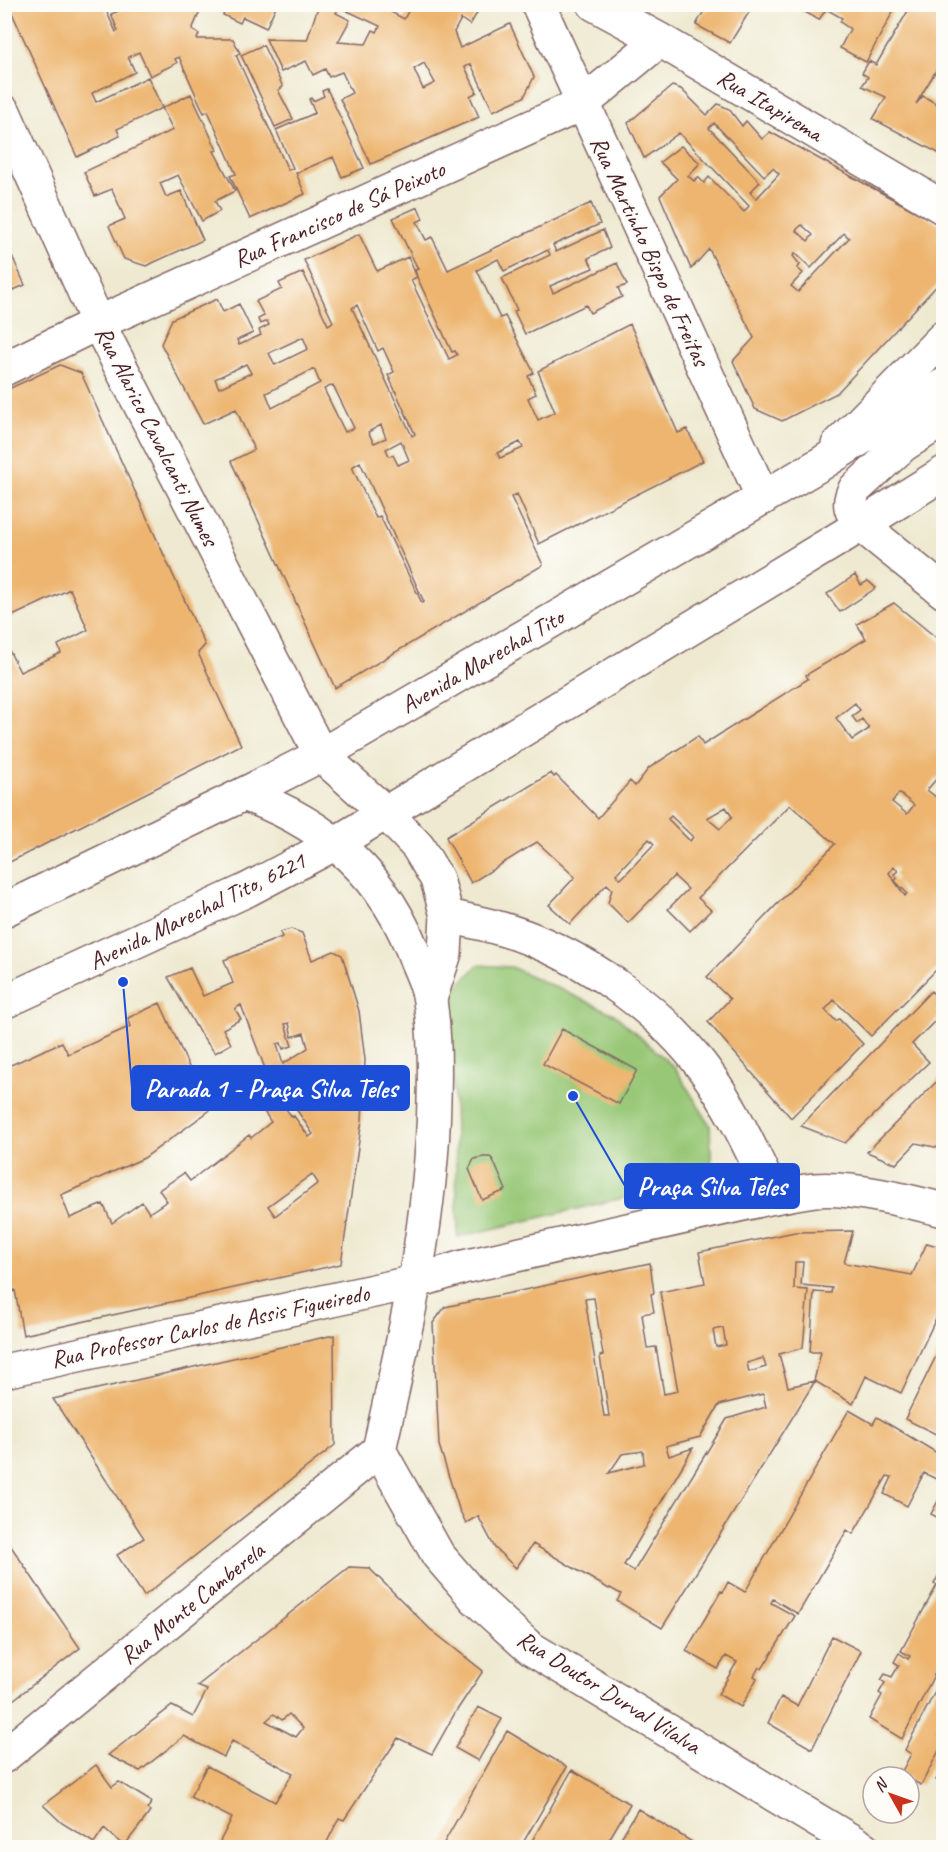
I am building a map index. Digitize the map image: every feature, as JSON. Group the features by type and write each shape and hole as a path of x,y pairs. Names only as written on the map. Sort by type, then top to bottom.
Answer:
{"main road":[{"name":"Rua Martinho Bispo de Freitas","path":"538,4 763,498"},
{"name":"Rua Itapirema","path":"594,4 660,40 944,208"},
{"name":"Rua Francisco de Sá Peixoto","path":"4,369 98,323 582,104 660,40"},
{"name":"Rua Alarico Cavalcanti Numes","path":"4,112 98,323 321,755"},
{"path":"819,465 944,337"},
{"name":"Avenida Marechal Tito","path":"4,910 321,755 819,465 944,385"},
{"path":"944,419 903,446 855,489 849,504 850,511 861,525 944,592"},
{"path":"386,813 944,473"},
{"path":"321,755 386,813 418,847 437,879 447,916 445,953 430,999"},
{"path":"244,794 296,817 336,843 374,881 408,934 430,999 435,1069 434,1141 427,1203 415,1282 379,1450"},
{"name":"Avenida Marechal Tito, 6221","path":"4,1002 247,890 336,843 386,813"},
{"path":"447,916 529,938 572,957 622,990 666,1025 704,1069 736,1119 774,1197"},
{"name":"Rua Professor Carlos de Assis Figueiredo","path":"4,1371 415,1282 463,1267 774,1197 817,1190 854,1192 944,1210"},
{"name":"Rua Monte Camberela","path":"4,1756 379,1450"},
{"name":"Rua Doutor Durval Vilalva","path":"379,1450 438,1555 476,1599 530,1648 863,1848"}],"green space":[{"path":"478,965 511,967 614,1014 675,1068 710,1125 712,1177 458,1237 451,993"}],"building":[{"path":"8,4 103,4 116,32 118,31 111,14 126,8 125,4 149,4 150,7 151,4 203,4 192,30 199,34 197,39 233,39 240,53 236,55 288,170 293,168 276,130 315,113 309,99 313,101 324,96 322,91 327,89 364,168 342,177 333,157 296,173 305,194 250,219 230,176 236,174 208,111 204,113 179,57 175,59 177,63 150,76 139,52 128,57 135,72 92,93 96,102 148,77 162,108 117,129 120,136 77,157"},
{"path":"228,4 277,4 266,28 243,17 240,23 223,15"},
{"path":"319,4 393,4 389,11 404,19 412,4 471,4 469,8 477,13 470,25 461,19 454,32 460,48 510,24 534,77 524,97 493,111 471,64 465,67 477,92 470,96 479,117 371,164 340,99 352,93 342,72 329,77 325,69 313,75 306,61 281,72 266,39 307,40","holes":["339,7 380,26 377,32 373,30 366,44 338,42 350,20 336,13","424,63 435,83 423,89 414,69"]},
{"path":"708,4 754,4 730,43 696,25"},
{"path":"791,4 897,4 866,62 840,48 850,29 840,22 842,18 826,9 819,20"},
{"path":"912,4 944,4 944,57 916,104 923,96 944,108 944,156 873,119 886,97 862,86 868,77 862,73 869,61 876,65"},
{"path":"263,45 283,87 278,90 293,119 275,127 241,55"},
{"path":"672,86 681,89 707,115 718,104 729,109 742,126 746,121 762,139 770,132 944,227 944,278 837,393 782,421 755,409 733,361 754,338 709,249 691,269 660,196 677,179 660,162 681,146 700,163 688,176 694,181 698,177 704,183 709,177 744,212 749,206 679,133 644,158 628,123","holes":["714,123 764,176 773,168 779,174 756,199 750,192 760,182 709,128","802,225 813,235 808,241 796,230","844,233 849,238 798,292 791,286 803,273 797,268 800,265 793,256 795,253 811,268"]},
{"path":"191,94 217,150 214,151 235,191 215,201 220,211 202,221 178,175 160,183 166,197 181,191 203,240 146,266 124,259 109,226 125,219 112,189 95,196 84,172 173,130 162,108"},
{"path":"591,203 600,224 553,245 556,252 603,230 610,248 588,258 593,268 550,286 553,293 617,263 627,285 618,288 622,297 590,313 586,305 525,334 502,278 550,255 548,250 504,271 498,259 477,270 500,318 505,316 534,373 528,376 536,394 528,398 538,420 555,412 538,371 630,324 678,433 687,429 703,461 539,544 517,494 511,497 543,565 335,688 231,461 254,450 236,409 203,424 161,344 172,319 217,299 223,312 239,304 253,333 237,340 239,345 261,335 259,330 269,325 267,321 260,324 258,319 264,316 256,301 282,289 279,283 303,272 328,325 333,322 304,260 359,234 377,271 408,257 417,277 415,270 418,269 393,218 418,207 423,219 417,222 426,240 432,237 448,270","holes":["417,277 452,352 455,351 457,355 449,359 411,280","357,305 378,351 383,348 394,372 388,375 415,434 412,436 352,308","303,337 308,349 275,365 269,353","246,364 251,373 219,388 215,379","314,369 320,383 272,408 266,393","333,385 354,428 345,432 324,389","381,425 386,438 374,443 368,432","401,441 409,460 398,465 393,455 389,456 386,449","520,442 523,448 500,458 497,453","360,462 424,602 422,603 380,516 376,518 352,467"]},
{"path":"4,238 25,285 4,294"},
{"path":"60,365 81,373 205,645 198,653 241,745 4,865 4,640 20,672 61,653 58,645 88,630 70,589 4,620 4,391"},
{"path":"855,575 861,585 868,581 876,588 840,612 827,594"},
{"path":"894,603 944,644 944,780 939,776 927,790 936,797 944,788 944,962 871,1036 834,1000 825,1010 836,1021 839,1019 863,1044 791,1118 708,1022 730,999 707,977 835,844 790,805 698,898 711,910 690,931 668,909 688,889 674,876 628,923 608,903 612,889 607,884 570,924 549,905 575,877 537,842 471,883 446,837 551,773 554,777 556,775 598,818 630,781 635,786 649,768 698,736 703,745 808,679 806,675 866,639 857,624","holes":["855,703 860,710 852,716 857,723 862,719 869,729 852,740 836,718","899,793 914,805 907,814 892,802","726,807 732,817 720,829 707,818","671,816 693,837 690,841 668,819","649,839 654,844 621,879 616,874","894,867 898,871 894,874 897,878 895,881 907,893 905,896 889,873"]},
{"path":"291,929 302,933 312,960 334,951 342,955 359,1011 365,1060 362,1120 341,1264 23,1335 15,1290 4,1297 4,1068 62,1042 68,1054 131,1026 128,1018 160,1003 209,1111 144,1158 61,1195 70,1218 103,1204 112,1223 142,1202 149,1213 167,1201 159,1190 184,1173 190,1181 249,1135 251,1138 271,1122 248,1087 267,1074 241,1005 235,1009 241,1019 223,1029 231,1044 215,1053 199,1032 168,977 190,968 203,996 233,983 224,960 282,937 280,932","holes":["289,1023 292,1037 304,1033 308,1048 283,1064 277,1044 281,1043 283,1049 292,1046 285,1024","290,1100 313,1134 309,1137 283,1105","312,1174 318,1183 275,1216 268,1206"]},
{"path":"931,991 944,1004 936,1012 940,1016 912,1044 929,1062 845,1143 801,1126"},
{"path":"562,1029 637,1070 619,1104 543,1064"},
{"path":"944,1074 944,1149 916,1143 896,1164 867,1152"},
{"path":"490,1157 493,1160 506,1190 482,1200 469,1169 474,1159"},
{"path":"853,1231 844,1263 912,1275 927,1243 944,1248 944,1301 901,1393 866,1376 853,1404 815,1381 662,1628 617,1601 621,1594 533,1544 516,1568 495,1548 478,1516 466,1523 459,1509 439,1445 433,1323 445,1307 650,1263 654,1312 642,1314 647,1348 656,1347 664,1394 678,1391 660,1292 705,1283 699,1252 795,1232","holes":["795,1262 803,1262 801,1285 832,1288 831,1293 814,1292 810,1352 821,1352 814,1381 788,1387 779,1354 803,1348 808,1290 794,1289","594,1298 609,1416 604,1416 585,1299","723,1328 726,1345 716,1347 713,1330","763,1358 766,1367 749,1372 747,1363","763,1394 766,1407 727,1419 634,1571 624,1565 693,1448 669,1456 666,1446 700,1437 719,1405","643,1451 644,1464 609,1473 622,1454"]},
{"path":"334,1335 335,1445 144,1596 117,1555 144,1538 53,1399"},
{"path":"944,1340 944,1438 905,1419"},
{"path":"849,1410 873,1424 877,1417 944,1457 944,1483 924,1473 907,1506 884,1494 892,1477 887,1476 853,1534 847,1530 798,1614 773,1599 771,1603 795,1616 762,1669 759,1667 754,1676 757,1678 741,1707 718,1694 737,1662 726,1656 718,1669 686,1651 728,1582 745,1592"},
{"path":"944,1490 944,1521 931,1514"},
{"path":"4,1536 80,1648 4,1707"},
{"path":"944,1565 944,1655 902,1739 869,1719 882,1695 879,1693 885,1683 881,1680 885,1674 892,1677 899,1665 894,1662 899,1653 908,1659 910,1656 901,1651 937,1585 934,1584"},
{"path":"349,1567 369,1568 430,1629 483,1671 455,1713 432,1754 398,1738 344,1820 339,1818 324,1848 227,1848 219,1843 232,1818 190,1797 207,1766 275,1802 293,1773 232,1741 224,1757 184,1736 140,1771 108,1755 172,1706 193,1717 207,1690 197,1686","holes":["274,1714 282,1720 289,1714 303,1728 296,1737 266,1721"]},
{"path":"832,1636 861,1651 812,1749 768,1723 781,1697 797,1706"},
{"path":"938,1686 944,1689 944,1726 939,1735 944,1738 944,1741 921,1785 921,1765 905,1765 911,1754 905,1750"},
{"path":"478,1707 502,1719 478,1761 455,1748"},
{"path":"507,1731 567,1767 520,1848 441,1848"},
{"path":"96,1765 112,1787 119,1782 152,1802 147,1809 150,1811 148,1815 124,1846 104,1828 94,1843 62,1823 43,1805"},
{"path":"944,1766 944,1784 936,1780"},
{"path":"572,1770 630,1804 604,1848 528,1848"},
{"path":"638,1809 702,1848 615,1848"}],"place":[{"name":"Parada 1 - Praça Silva Teles","path":"123,982"},
{"name":"Praça Silva Teles","path":"573,1096"}]}
